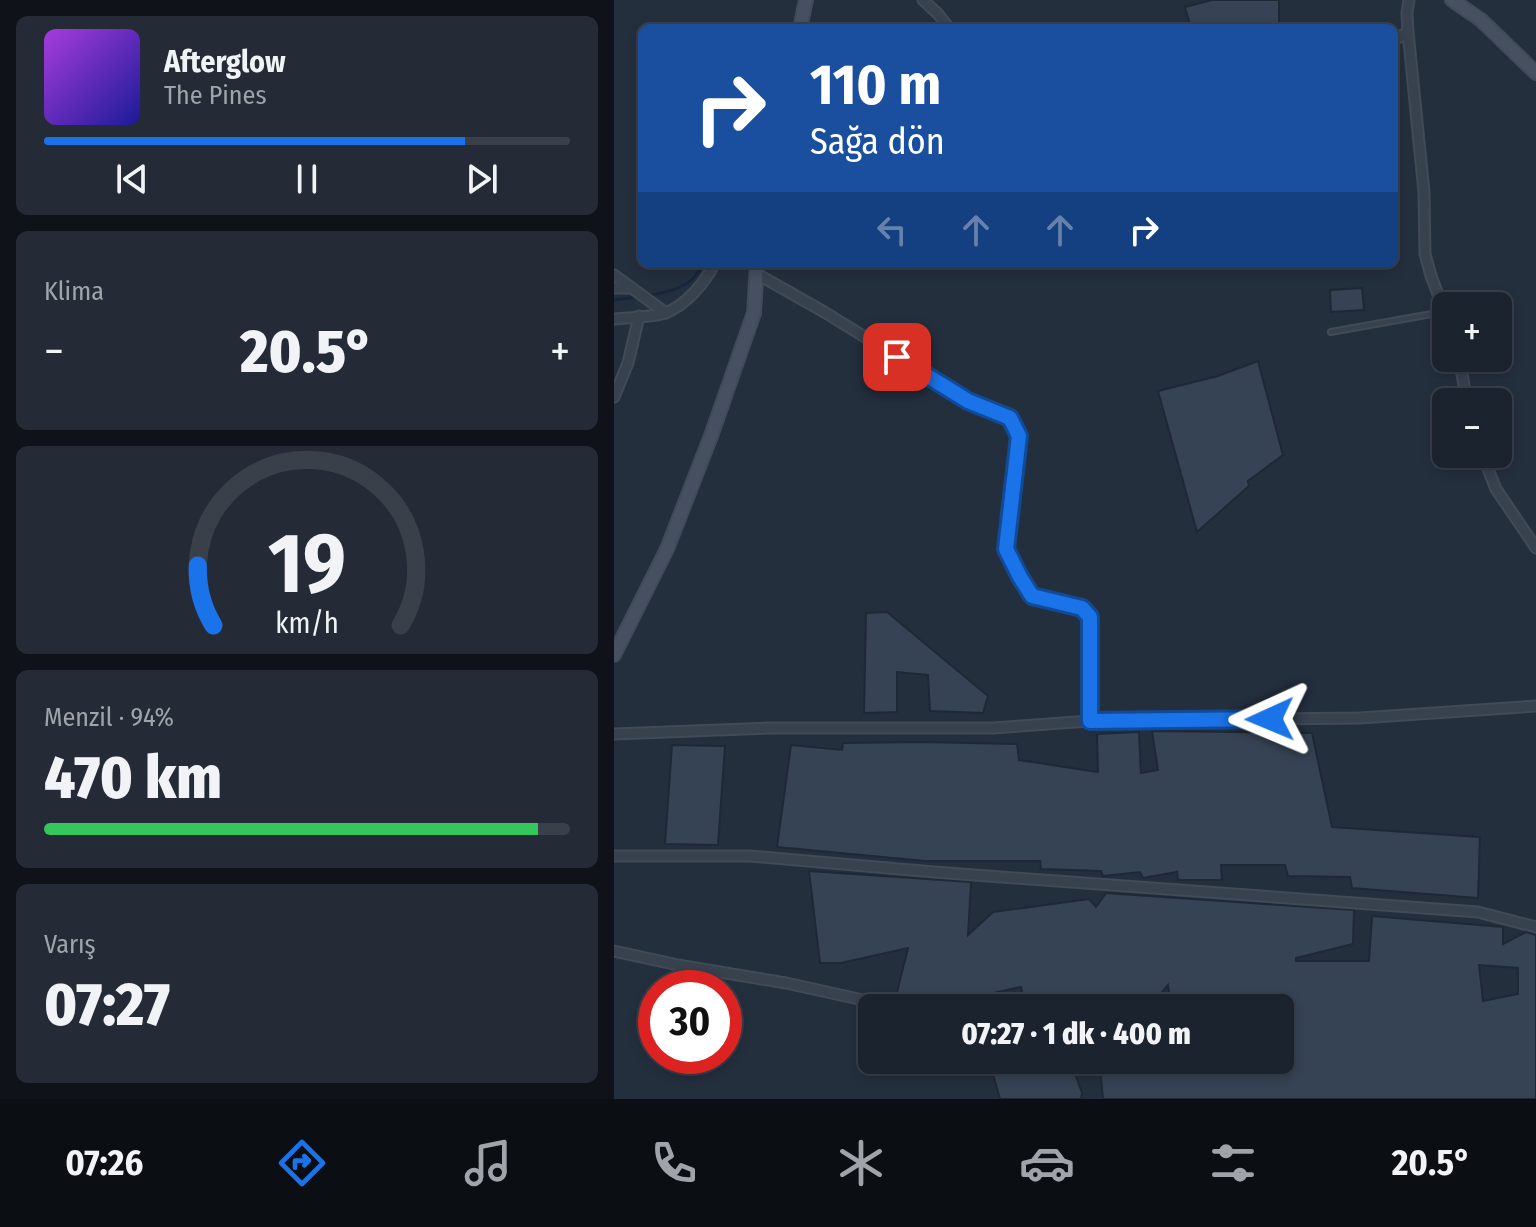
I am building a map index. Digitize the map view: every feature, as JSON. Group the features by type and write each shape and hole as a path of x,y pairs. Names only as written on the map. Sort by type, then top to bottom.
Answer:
{"street":[{"path":"801,24 806,0"},
{"path":"923,0 946,24"},
{"path":"1409,0 1408,32 1424,192 1425,254 1437,292"},
{"path":"1452,0 1481,20 1536,73"},
{"path":"1398,38 1408,32"},
{"path":"614,319 666,313 687,300 712,268"},
{"path":"614,655 667,549 711,436 754,313 757,269 968,401 1010,418 1019,436 1006,549 1032,596 1082,608 1090,617 1090,721"},
{"path":"614,275 666,313"},
{"path":"614,288 632,288"},
{"path":"614,397 628,363 639,316"},
{"path":"1488,468 1496,489 1536,548"},
{"path":"614,734 770,728 993,728 1090,721 1360,718 1536,706"},
{"path":"614,856 750,856 1478,912 1536,927"},
{"path":"614,951 858,999"}],"lane":[{"path":"1331,332 1432,316"}],"building":[{"path":"1212,0 1279,0 1279,24 1190,24 1185,7"},
{"path":"1362,288 1364,310 1331,312 1330,290"},
{"path":"1258,361 1283,455 1248,481 1249,486 1197,532 1158,391 1218,376"},
{"path":"887,612 988,696 983,713 930,711 928,675 897,672 897,712 864,713 866,613"},
{"path":"1152,731 1312,733 1332,827 1480,837 1478,898 1352,888 1350,877 1288,876 1285,865 1221,865 1222,880 1178,880 1177,872 1143,878 1140,872 1103,876 1101,871 1041,869 1040,861 925,861 777,847 791,745 842,750 843,743 1017,744 1019,760 1098,772 1097,734 1139,732 1141,773 1158,770"},
{"path":"672,745 725,746 718,845 665,844"},
{"path":"809,871 971,882 968,935 993,912 1089,899 1096,907 1106,893 1354,910 1353,944 1296,958 1296,961 1369,961 1372,916 1503,927 1503,944 1526,932 1536,935 1536,1099 1103,1099 1101,1074 1294,1074 1294,994 1169,994 1168,985 1161,994 1023,994 1021,987 989,994 896,994 908,948 841,963 820,963","holes":["1479,965 1518,968 1518,994 1483,1001"]},
{"path":"993,1074 1075,1074 1082,1093 1081,1099 1000,1099"}],"waterway":[{"path":"645,296 686,284 700,268"},
{"path":"614,300 638,297"}],"route":[{"path":"897,357 968,401 1010,418 1019,436 1006,549 1032,596 1082,608 1090,617 1090,721 1270,719"}]}
